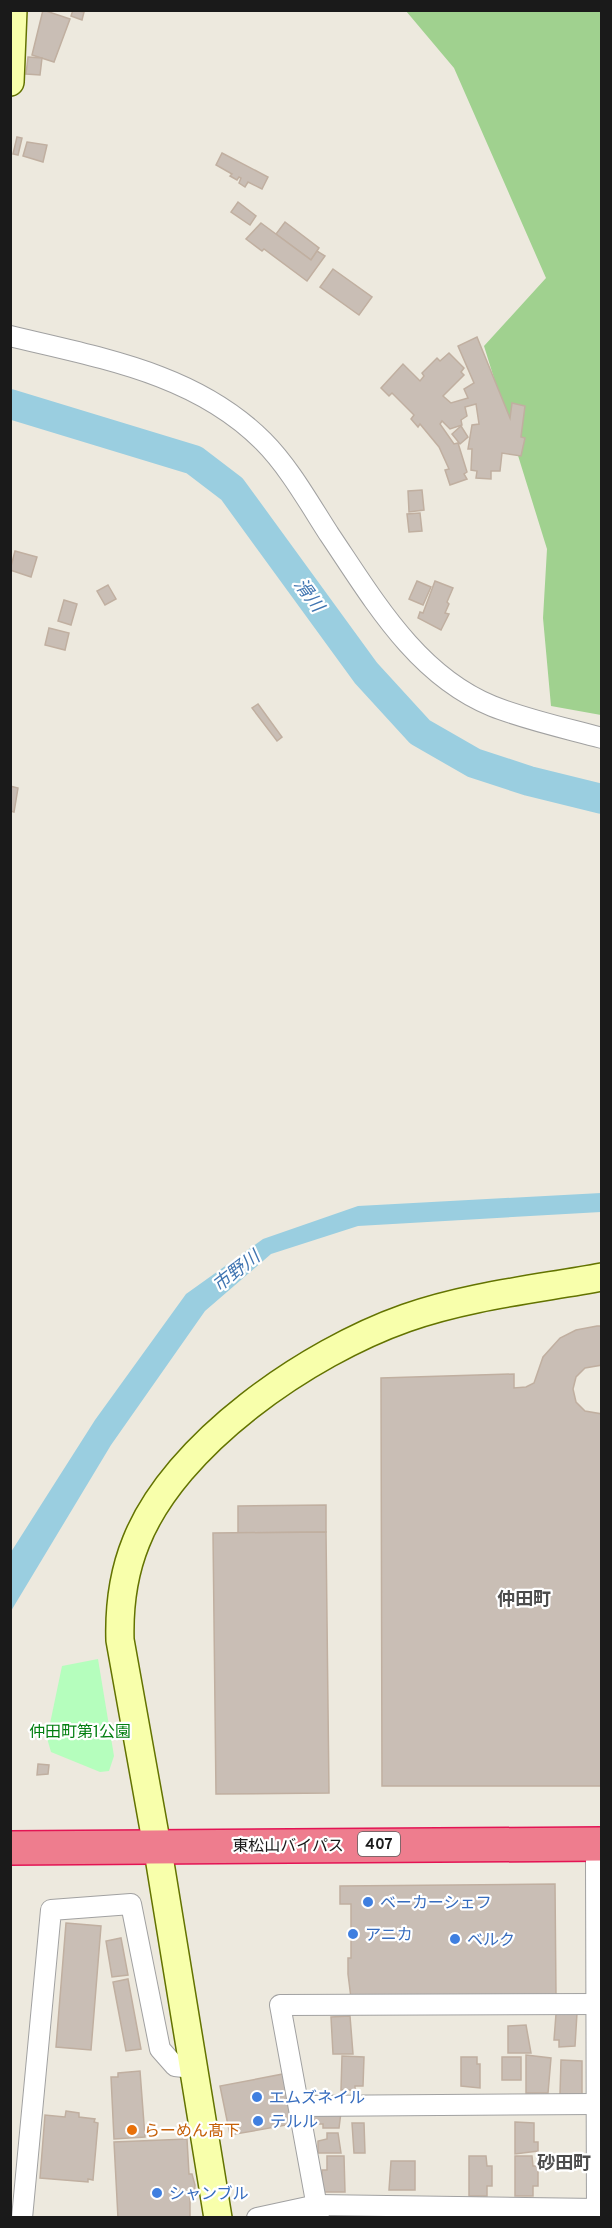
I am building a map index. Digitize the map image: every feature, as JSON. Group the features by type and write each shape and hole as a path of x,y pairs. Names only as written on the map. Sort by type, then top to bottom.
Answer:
{"highway":[{"name":"東松山バイパス","path":"10,1848 158,1854 600,1855"},
{"name":"東松山バイパス","path":"10,1864 158,1854"}],"street":[{"path":"10,82 13,10"},
{"path":"10,336 141,368 186,387 228,412 264,441 399,634 446,679 491,706 602,738"},
{"path":"218,2217 120,1640 119,1606 125,1574 136,1540 152,1511 173,1482 226,1426 280,1381 358,1338 406,1318 459,1303 602,1277"},
{"path":"257,2217 318,2211 597,2213 599,2138 596,2104 600,1855"},
{"path":"22,2217 51,1910 131,1904 160,2049 175,2066 192,2068"},
{"path":"318,2211 280,2005 599,2004"},
{"path":"300,2106 596,2104"}],"green space":[{"path":"406,11 601,11 601,715 551,706 543,618 547,549 484,346 546,278 454,68"},
{"name":"仲田町第1公園","path":"98,1659 114,1756 109,1771 100,1772 51,1752 47,1738 62,1666"}],"water":[{"name":"市野川","path":"601,1193 601,1212 358,1226 271,1254 205,1311 111,1445 11,1611 11,1552 95,1420 186,1294 263,1239 358,1206"}],"building":[{"path":"43,10 70,19 54,62 32,55"},
{"path":"73,10 84,12 82,20 71,16"},
{"path":"28,57 42,58 40,75 26,74"},
{"path":"17,137 22,138 18,155 13,154"},
{"path":"27,142 47,145 43,162 23,156"},
{"path":"222,153 268,177 262,189 248,182 245,187 239,183 241,178 237,180 230,176 232,174 216,165"},
{"path":"238,202 256,216 250,225 231,212"},
{"path":"285,222 319,248 311,260 276,234"},
{"path":"261,223 311,260 317,251 325,256 307,281 264,249 262,251 246,239"},
{"path":"333,269 372,297 359,315 320,287"},
{"path":"477,337 510,418 512,403 525,406 521,437 525,438 521,456 502,453 500,471 491,471 491,479 476,478 477,471 471,470 472,449 468,449 472,425 479,424 476,404 465,407 467,416 461,420 462,425 450,429 442,421 440,424 454,444 458,443 467,472 464,474 467,479 450,485 445,470 449,469 439,447 420,424 418,427 411,419 414,415 392,393 389,396 381,388 403,364 420,381 424,376 422,373 437,358 440,361 449,353 464,368 461,372 464,375 443,396 451,403 468,398 464,389 474,383 458,346"},
{"path":"461,426 468,437 460,444 452,434"},
{"path":"422,490 424,510 409,512 408,491"},
{"path":"420,513 422,531 409,532 407,514"},
{"path":"15,551 37,557 31,577 10,570"},
{"path":"417,581 431,587 423,605 409,599"},
{"path":"435,581 453,588 445,613 449,614 441,630 418,618 420,612 423,613"},
{"path":"108,585 116,599 105,605 97,591"},
{"path":"64,600 77,604 71,625 58,621"},
{"path":"49,628 69,633 65,650 45,645"},
{"path":"258,704 282,737 277,741 252,708"},
{"path":"10,786 18,788 14,812 10,811"},
{"path":"602,1326 602,1365 585,1368 576,1377 573,1389 576,1402 585,1411 602,1414 602,1786 382,1786 381,1378 514,1374 514,1388 526,1387 534,1383 543,1357 560,1338 576,1330"},
{"path":"326,1505 326,1532 238,1533 238,1506"},
{"path":"326,1532 329,1793 216,1794 213,1533"},
{"path":"38,1764 49,1765 48,1774 37,1775"},
{"path":"555,1884 556,1996 351,1998 348,1958 351,1958 351,1904 340,1904 340,1886"},
{"path":"66,1923 101,1926 91,2050 56,2047"},
{"path":"121,1938 128,1975 112,1977 106,1941"},
{"path":"128,1979 141,2049 126,2051 113,1982"},
{"path":"577,2013 575,2046 559,2047 559,2040 554,2040 556,2014"},
{"path":"350,2016 353,2054 333,2054 331,2017"},
{"path":"526,2025 531,2053 508,2053 508,2026"},
{"path":"526,2055 551,2058 548,2093 526,2093"},
{"path":"342,2056 364,2057 363,2086 355,2086 355,2090 341,2090"},
{"path":"461,2057 477,2057 477,2064 480,2064 480,2088 461,2086"},
{"path":"502,2057 521,2057 521,2080 502,2080"},
{"path":"561,2060 582,2061 582,2094 560,2094"},
{"path":"140,2071 145,2137 114,2139 111,2077 118,2077 118,2073"},
{"path":"283,2074 292,2124 230,2135 220,2086"},
{"path":"66,2111 79,2113 79,2117 95,2119 94,2122 98,2123 93,2180 88,2179 88,2182 40,2178 45,2115 65,2117"},
{"path":"314,2112 341,2112 339,2128 323,2128 323,2124 314,2124"},
{"path":"515,2122 534,2123 534,2142 538,2142 538,2151 515,2154"},
{"path":"352,2123 364,2123 365,2153 354,2153"},
{"path":"327,2133 338,2133 341,2153 318,2153 318,2141 327,2139"},
{"path":"187,2139 189,2174 192,2174 195,2185 194,2198 190,2198 190,2218 118,2218 114,2142"},
{"path":"327,2156 344,2156 345,2192 322,2192 322,2170 327,2170"},
{"path":"469,2156 486,2156 487,2166 492,2166 492,2186 487,2186 487,2196 469,2196"},
{"path":"515,2156 532,2156 533,2166 538,2166 538,2186 533,2186 533,2196 515,2196"},
{"path":"391,2161 415,2161 415,2190 389,2190"}],"waterway":[{"name":"滑川","path":"10,404 194,460 232,489 366,673 420,732 474,763 529,781 602,799"}],"place":[{"name":"ベーカーシェフ","path":"368,1902"},
{"name":"アニカ","path":"353,1934"},
{"name":"ベルク","path":"455,1939"},
{"name":"エムズネイル","path":"257,2097"},
{"name":"テルル","path":"258,2121"},
{"name":"らーめん髙下","path":"132,2130"},
{"name":"シャンブル","path":"157,2193"}],"district":[{"name":"仲田町","path":"524,1599"},
{"name":"砂田町","path":"564,2163"}]}
